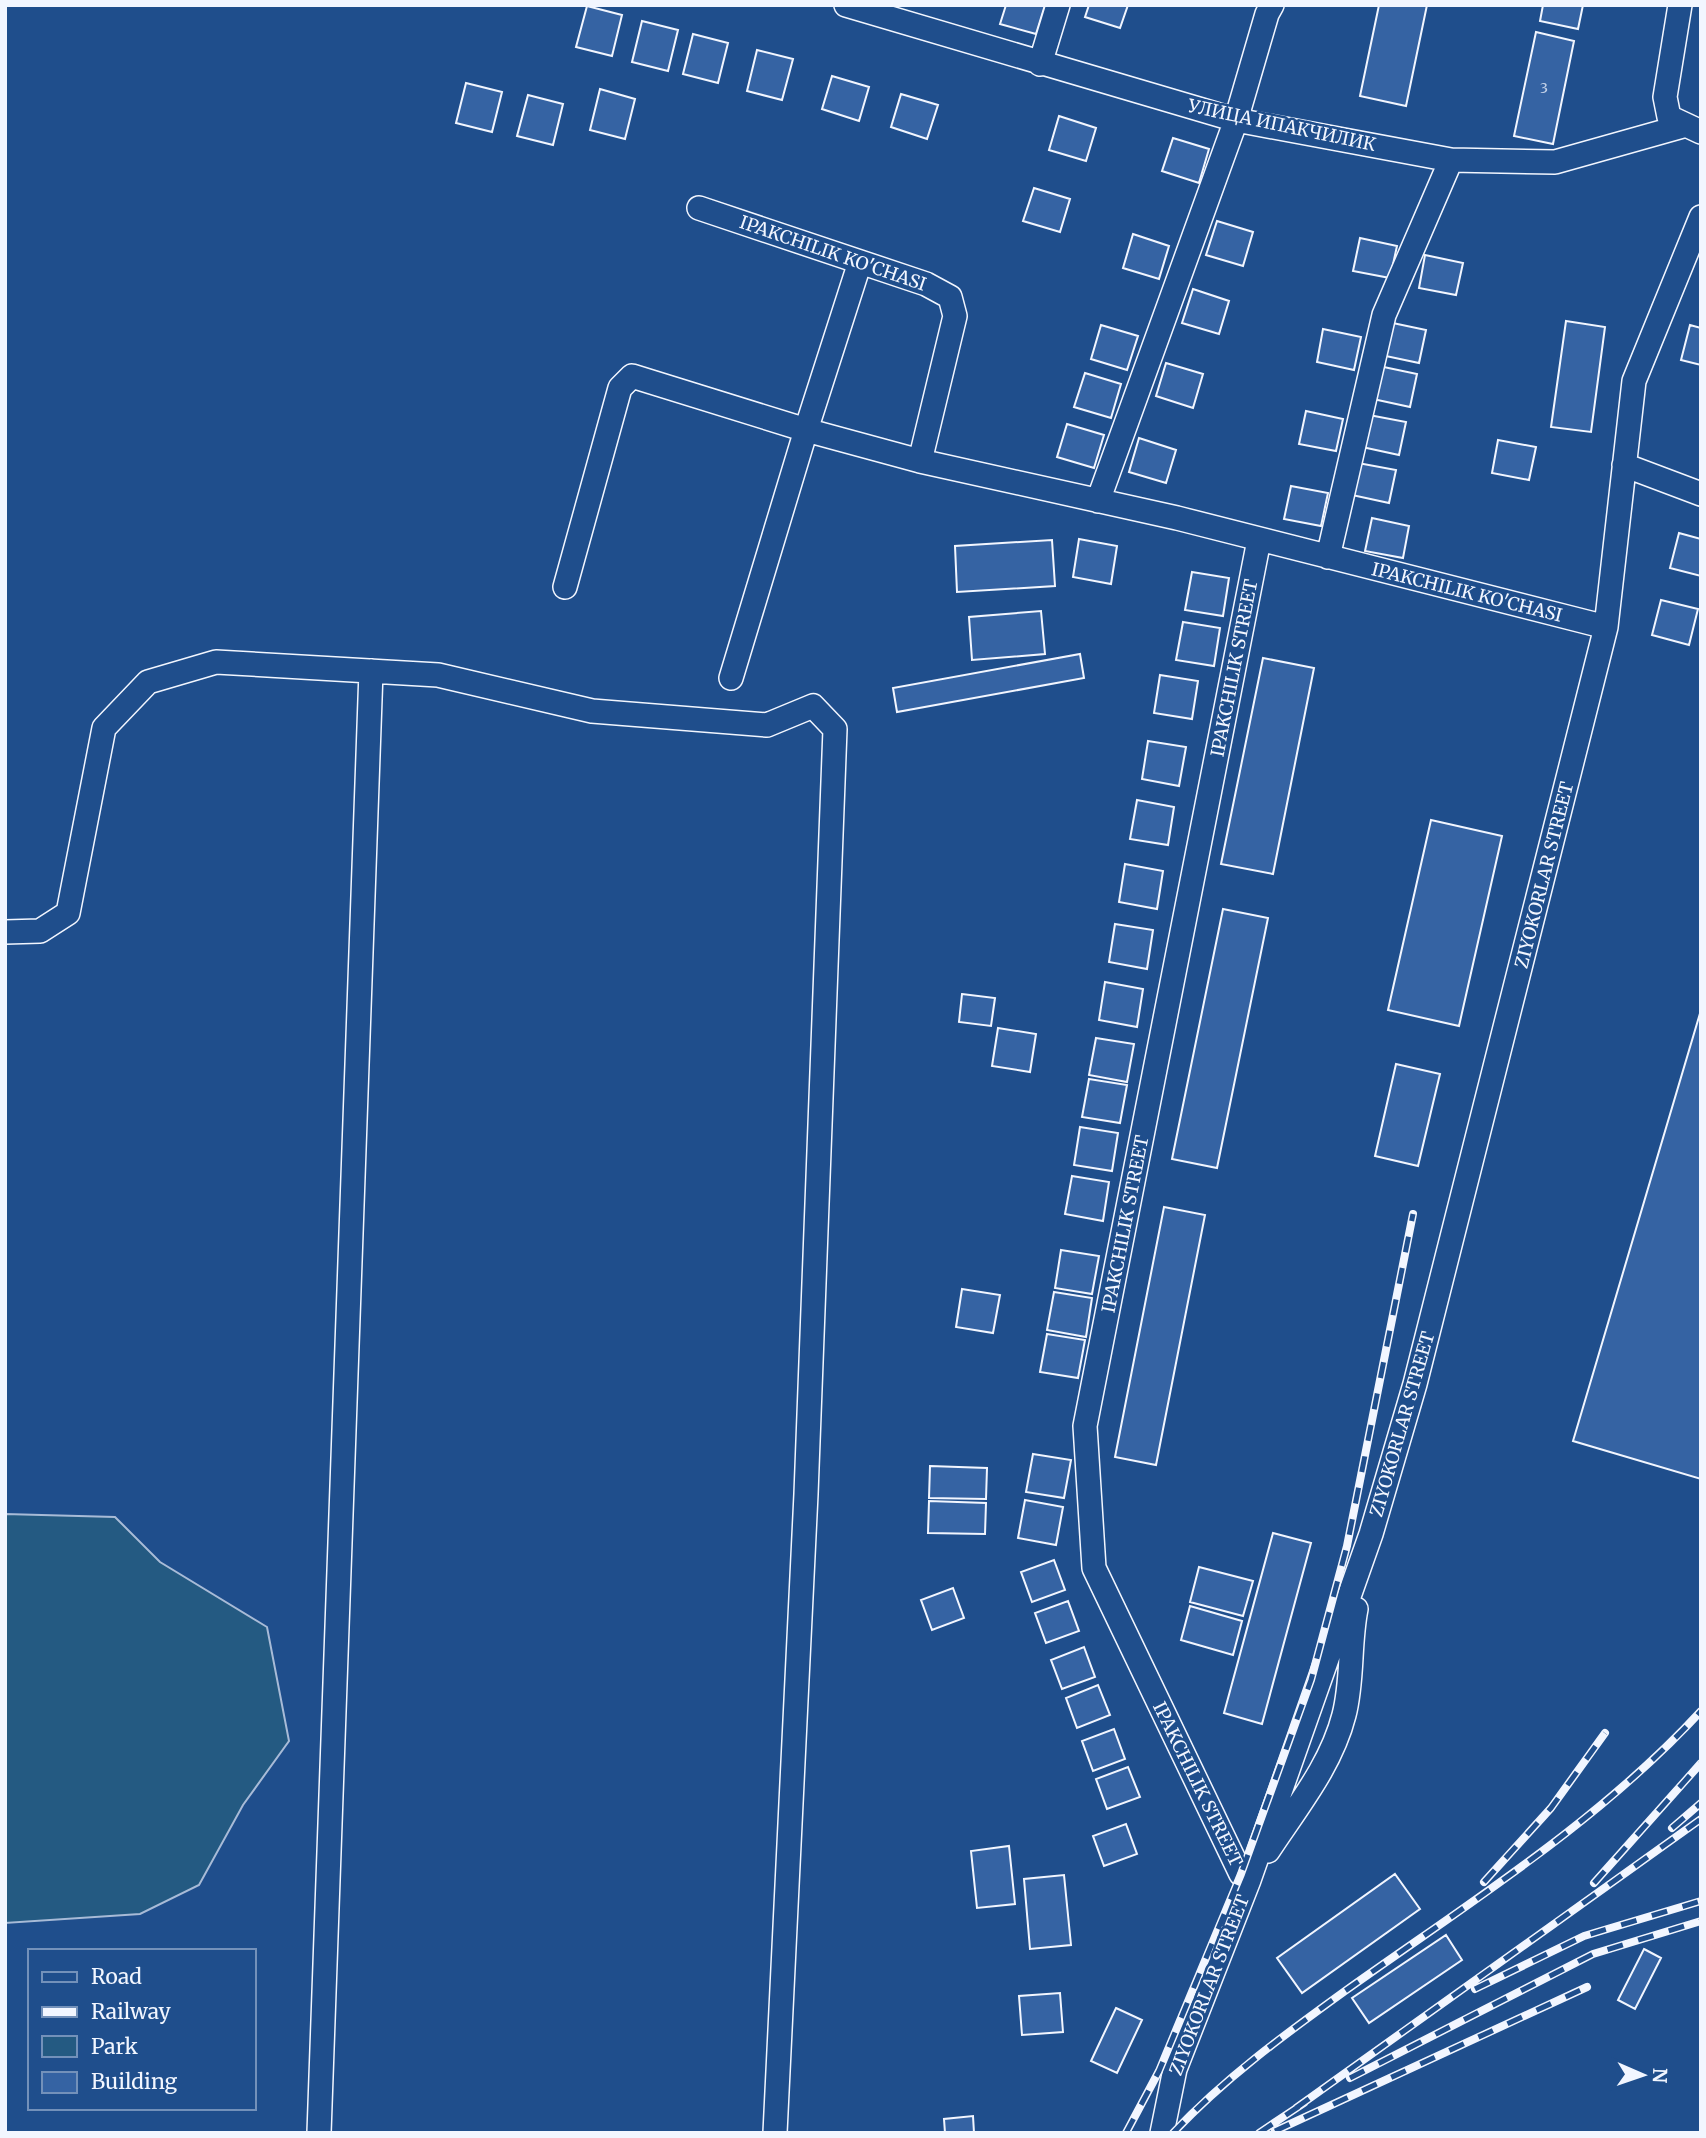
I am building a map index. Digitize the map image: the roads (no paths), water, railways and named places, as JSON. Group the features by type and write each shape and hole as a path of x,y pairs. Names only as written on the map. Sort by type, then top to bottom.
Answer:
{"street":[{"name":"УЛИЦА ИПАКЧИЛИК","path":"846,5 1236,120 1451,160 1555,162 1692,129"},
{"path":"1040,64 1058,5"},
{"path":"1098,501 1236,120 1272,5"},
{"path":"1680,5 1665,97 1669,117 1692,129"},
{"path":"1328,557 1384,315 1451,160"},
{"name":"IPAKCHILIK KO'CHASI","path":"699,208 926,284 950,297 955,316 920,461 1098,501 1606,627"},
{"name":"ZIYOKORLAR STREET","path":"1162,2133 1175,2069 1249,1880 1371,1534 1415,1384 1606,627 1634,381 1701,217"},
{"path":"731,678 860,262"},
{"path":"565,587 620,388 632,376 806,430 920,461"},
{"path":"1625,464 1701,494"},
{"name":"IPAKCHILIK STREET","path":"1249,1880 1241,1874 1094,1568 1085,1426 1259,540"},
{"path":"5,932 40,931 68,913 104,728 148,682 216,662 438,675 592,711 767,725 813,706 835,729 806,1494 775,2133"},
{"path":"319,2133 371,671"},
{"name":"ZIYOKORLAR STREET","path":"1249,1880 1320,1772 1340,1728 1348,1694 1351,1631 1371,1534"}],"railway":[{"path":"1126,2133 1159,2071 1241,1874 1311,1680 1347,1546 1413,1214"},
{"path":"1173,2133 1213,2094 1277,2041 1576,1825 1620,1789 1701,1711"},
{"path":"1484,1882 1551,1808 1605,1733"},
{"path":"1594,1883 1701,1763"},
{"path":"1672,1828 1701,1803"},
{"path":"1296,2108 1701,1819"},
{"path":"1475,1989 1584,1936 1701,1901"},
{"path":"1350,2078 1593,1954 1701,1921"},
{"path":"1275,2131 1587,1987"},
{"path":"1259,2133 1304,2103"}]}
